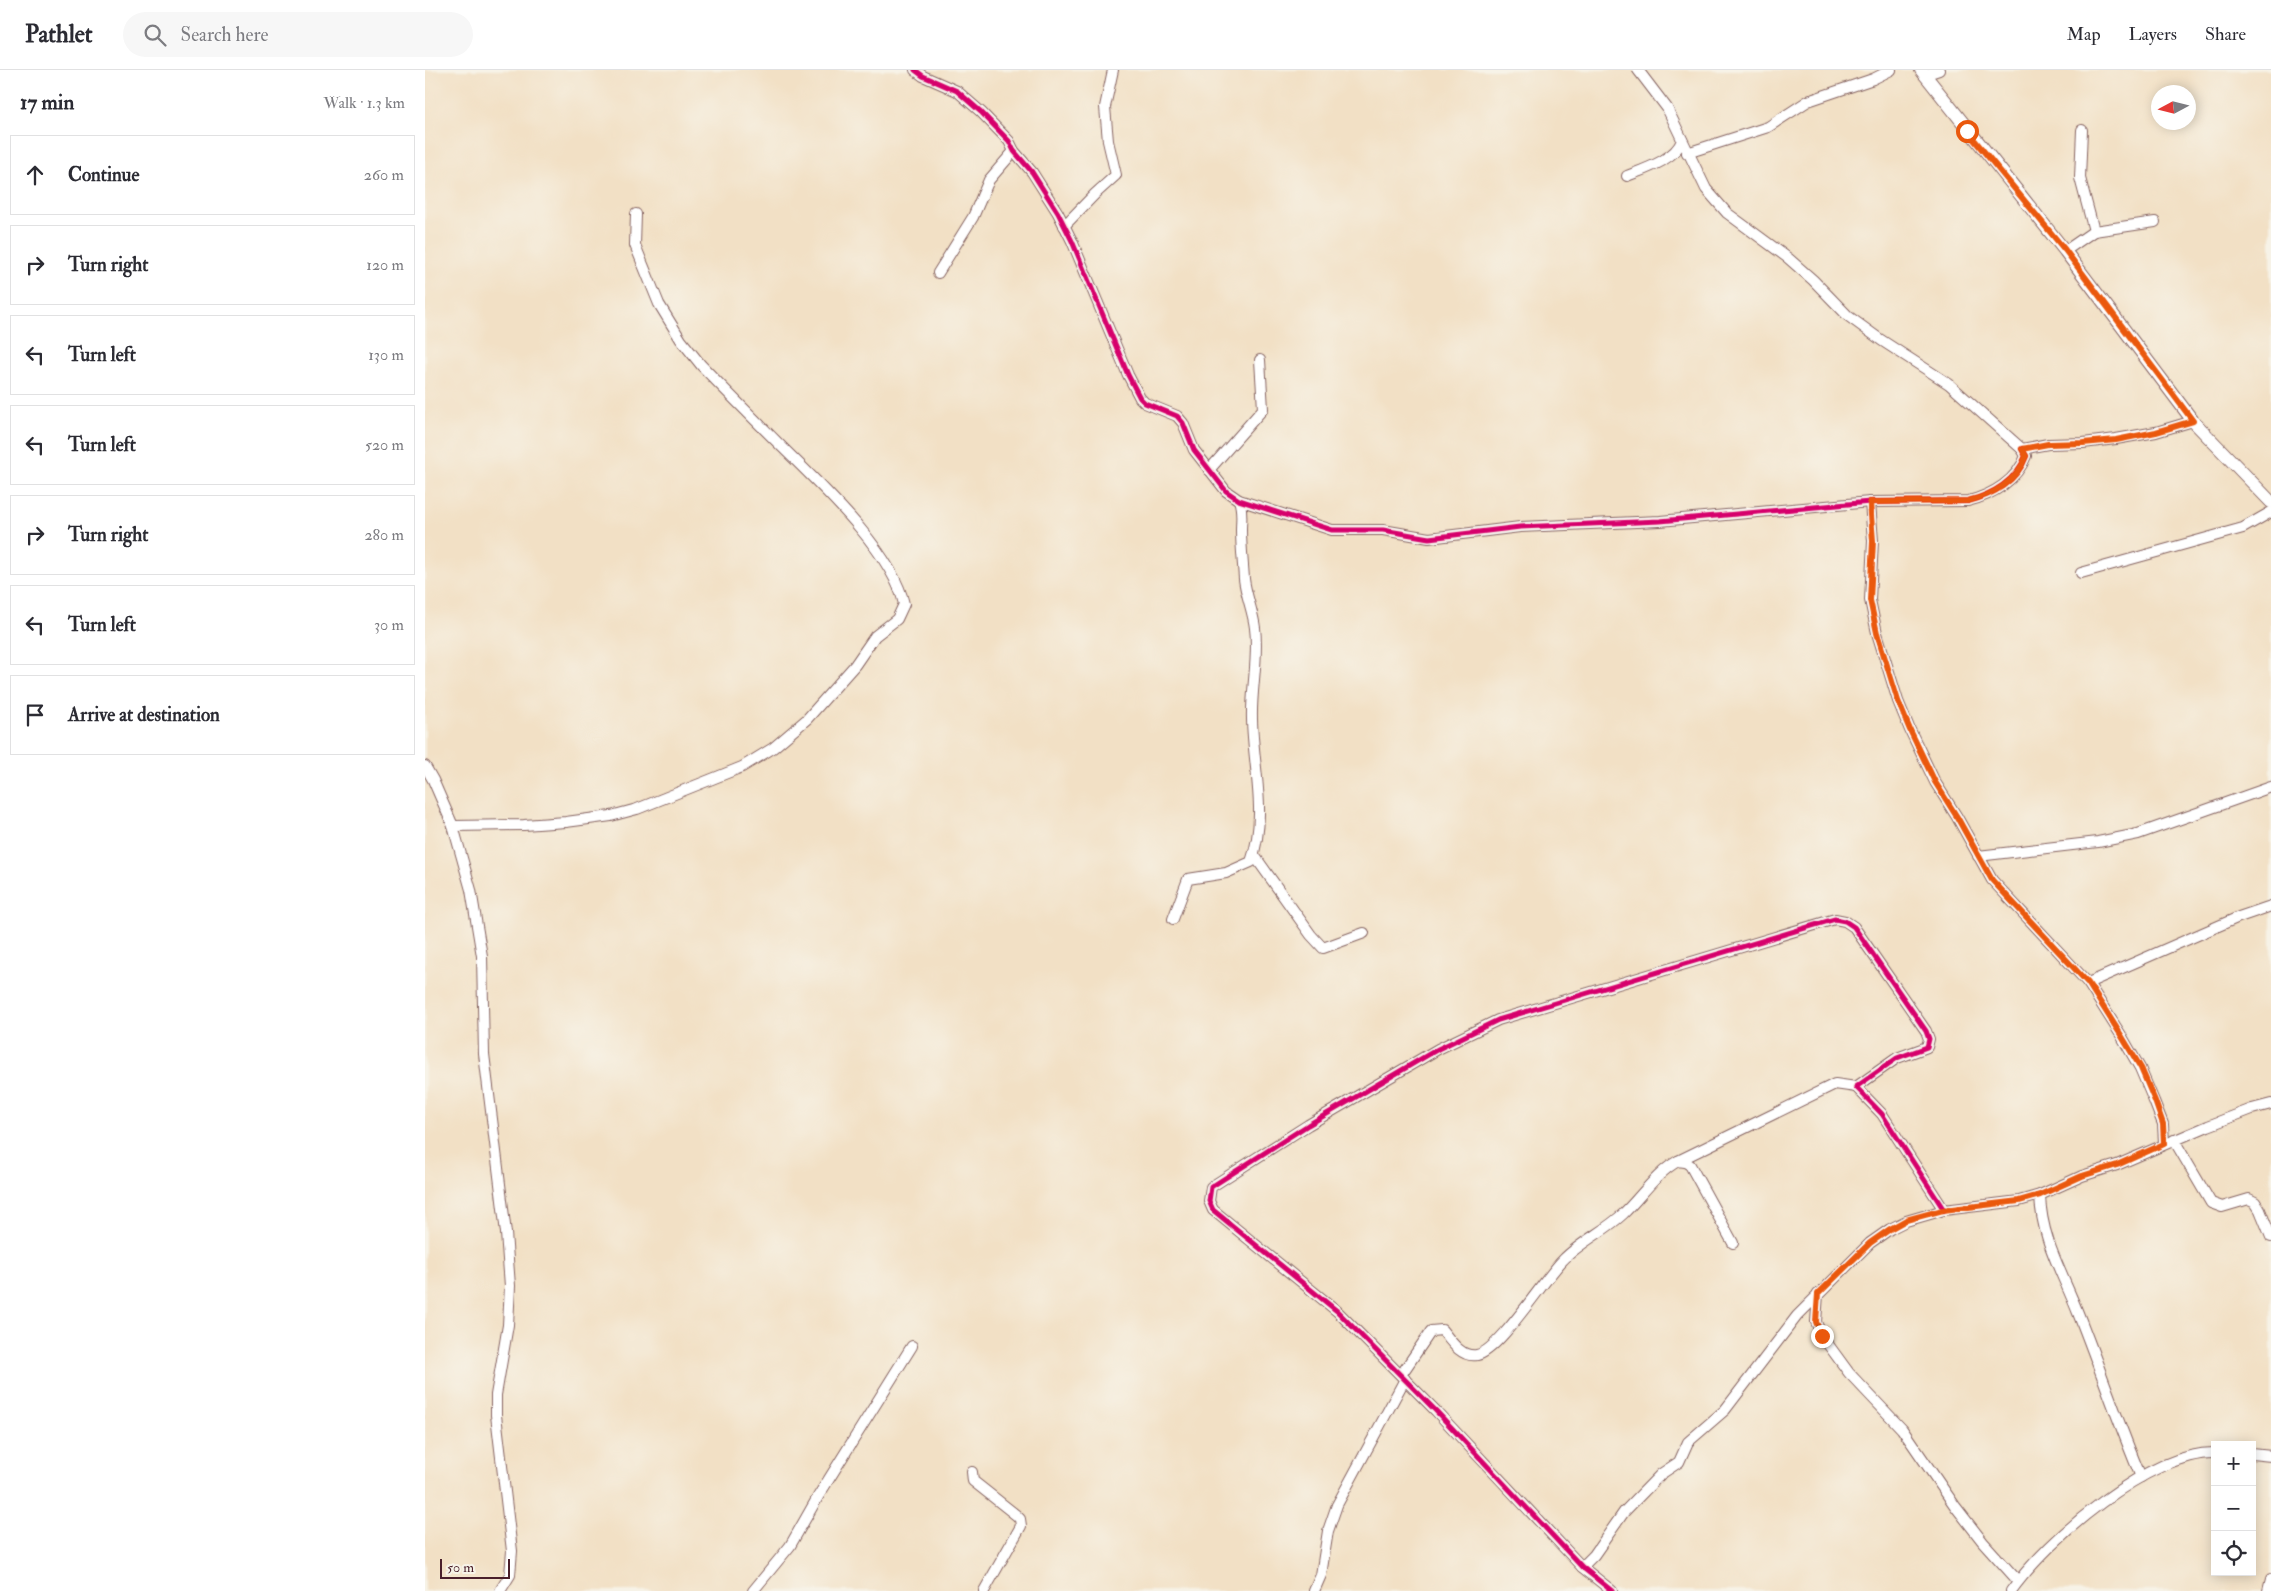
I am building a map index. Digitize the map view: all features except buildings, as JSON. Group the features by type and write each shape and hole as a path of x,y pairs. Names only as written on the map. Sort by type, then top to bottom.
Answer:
{"main road":[{"path":"1922,72 2065,250 2193,421 2271,502"}],"street":[{"path":"915,70 923,76 957,91 1009,141 1014,151 1032,172 1064,226 1128,375 1140,398 1145,403 1177,416 1183,423 1194,450 1227,491 1239,500 1332,530 1383,530 1429,538 1520,527 1660,521 1870,502 1968,501 1983,498 2016,475 2026,456 2022,449 1949,384 1881,340 1849,316 1794,263 1727,213 1706,189 1687,153 1667,108 1638,70"},
{"path":"1064,226 1116,175 1108,141 1105,107 1113,70"},
{"path":"1687,153 1768,127 1808,101 1873,80 1891,70"},
{"path":"1922,72 1939,70"},
{"path":"2082,130 2080,178 2094,231"},
{"path":"1627,176 1663,160 1680,148 1682,140"},
{"path":"938,273 973,217 989,180 1014,151"},
{"path":"453,826 532,825 611,816 637,809 742,767 773,748 807,719 855,665 875,636 897,619 904,604 902,594 880,555 847,513 701,365 681,340 659,304 635,245 636,214"},
{"path":"2065,250 2094,231 2155,222"},
{"path":"1209,470 1263,409 1260,360"},
{"path":"2022,449 2048,444 2116,440 2156,432 2193,421"},
{"path":"1173,919 1188,880 1226,873 1251,862 1260,825 1261,803 1252,719 1252,692 1257,658 1256,638 1255,626 1244,582 1241,530 1243,511 1239,500"},
{"path":"1870,502 1873,541 1870,600 1877,633 1898,701 1935,782 1992,880 2088,983 2141,1068 2169,1142 2211,1203 2221,1207 2249,1199 2255,1202 2271,1237"},
{"path":"2081,573 2243,528 2271,512"},
{"path":"425,766 453,826 471,890 482,956 485,1054 506,1233 510,1286 508,1325 496,1395 496,1415 512,1551 510,1575 500,1591"},
{"path":"1978,856 2098,842 2138,834 2271,787"},
{"path":"1254,855 1311,935 1323,948 1364,933"},
{"path":"2088,983 2239,917 2271,906"},
{"path":"1612,1591 1582,1566 1403,1378 1337,1312 1213,1210 1209,1201 1211,1187 1308,1125 1438,1049 1498,1020 1835,919 1845,921 1854,927 1926,1031 1929,1039 1927,1048 1897,1058 1856,1087"},
{"path":"1314,1591 1321,1575 1328,1532 1337,1506 1403,1378 1431,1331 1441,1330 1461,1352 1473,1356 1484,1352 1514,1323 1564,1258 1623,1215 1654,1180 1678,1161 1835,1084 1856,1087 1882,1114 1943,1210"},
{"path":"1582,1566 1594,1555 1624,1512 1661,1474 1679,1462 1688,1442 1725,1410 1779,1338 1818,1294 1870,1243 1890,1229 1906,1220 1943,1210 2019,1201 2040,1195 2082,1176 2117,1165 2252,1109 2271,1104"},
{"path":"1678,1161 1690,1165 1733,1243"},
{"path":"2040,1195 2040,1213 2045,1234 2077,1310 2119,1426 2141,1477"},
{"path":"1818,1294 1816,1322 1822,1336 1835,1355 1902,1429 1961,1514 2018,1581"},
{"path":"753,1591 790,1546 819,1495 913,1346"},
{"path":"2011,1591 2018,1581 2064,1533 2106,1498 2141,1477 2183,1458 2211,1454"},
{"path":"2256,1454 2271,1456"},
{"path":"972,1472 973,1481 1016,1516 1021,1526 984,1591"},
{"path":"2268,1591 2271,1579"}],"cycle path":[{"path":"915,70 923,76 957,91 1009,141 1014,151 1032,172 1058,213 1072,241 1128,375 1140,398 1145,403 1177,416 1183,423 1194,450 1226,491 1239,500 1332,530 1383,530 1429,538 1520,527 1660,521 1870,502 1968,501 1986,495 2010,479 2022,465 2026,456 2022,449"},
{"path":"1612,1591 1582,1567 1436,1411 1337,1311 1213,1210 1209,1201 1211,1187 1308,1125 1438,1049 1498,1020 1835,919 1845,921 1854,927 1926,1031 1929,1039 1927,1047 1897,1058 1856,1087 1882,1114 1944,1210"}],"route":[{"path":"1822,1336 1816,1322 1818,1294 1870,1243 1906,1220 1943,1210 2019,1201 2040,1195 2082,1176 2117,1165 2164,1144 2163,1124 2155,1101 2141,1068 2121,1035 2088,983 1992,880 1935,782 1898,701 1877,633 1870,600 1873,541 1870,502 1968,501 1983,498 2016,475 2026,456 2022,449 2048,444 2116,440 2156,432 2193,421 2065,250 1967,131"}]}
